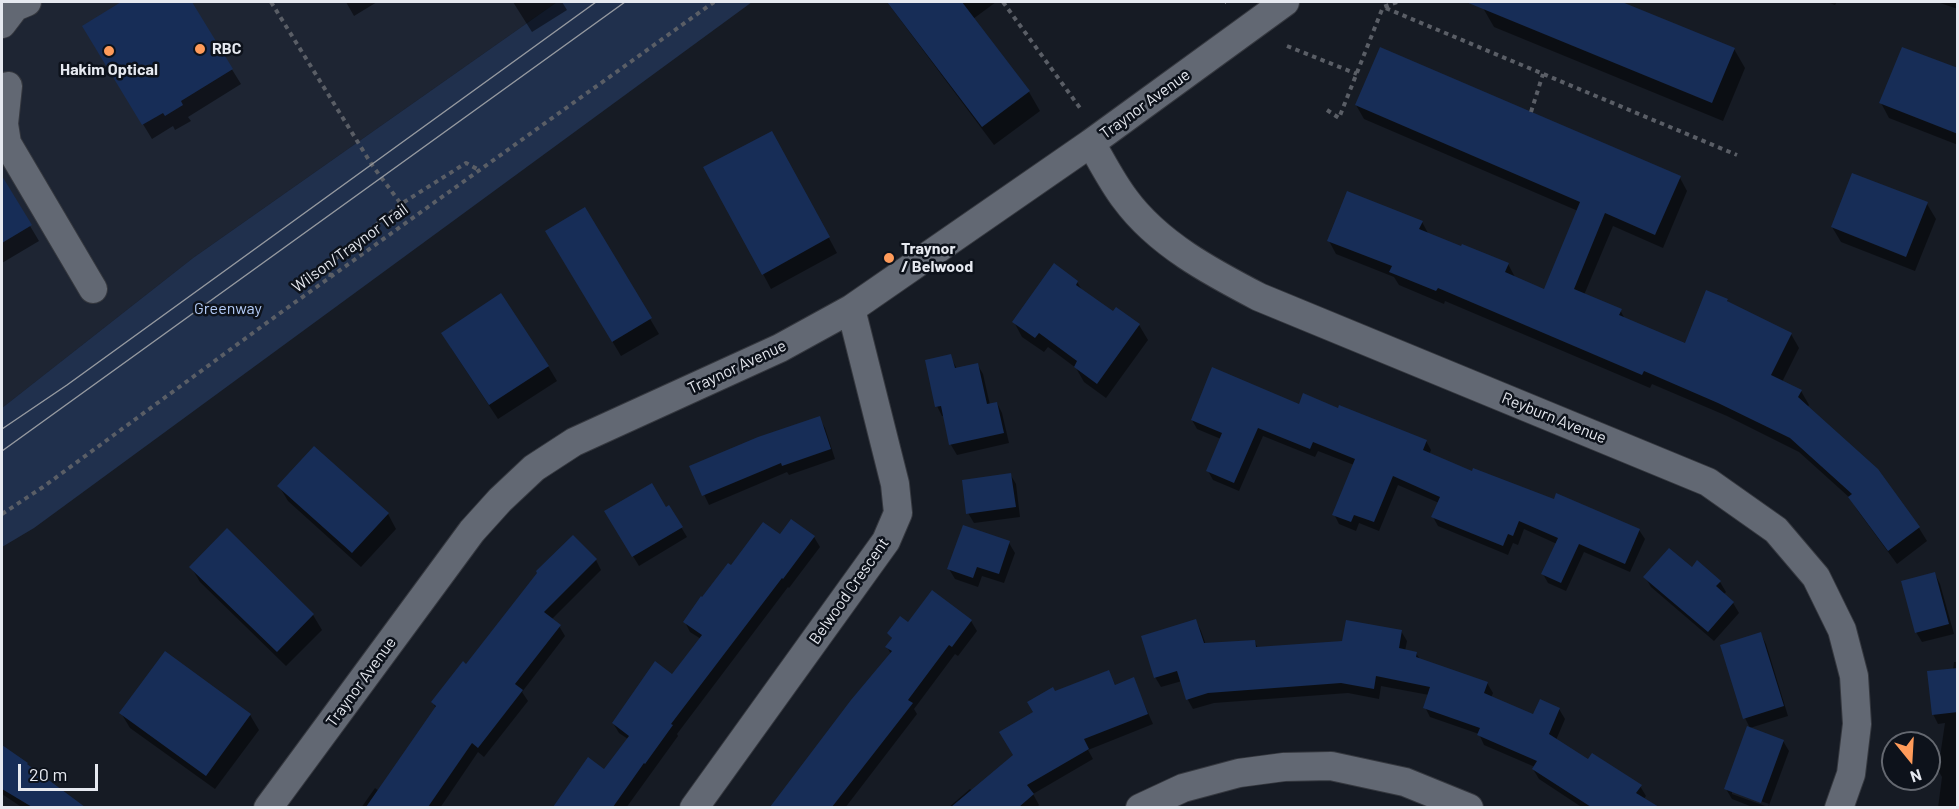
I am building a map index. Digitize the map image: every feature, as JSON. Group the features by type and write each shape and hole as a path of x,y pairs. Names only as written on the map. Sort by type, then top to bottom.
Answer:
{"street":[{"name":"Traynor Avenue","path":"268,807 472,531 534,468 574,442 780,348 851,309 1091,143 1285,2"},
{"path":"8,86 4,124 7,143 93,289"},
{"name":"Reyburn Avenue","path":"1091,143 1125,200 1157,234 1211,272 1259,297 1708,482 1776,530 1816,577 1842,630 1854,676 1857,724 1854,754 1851,774 1839,807"},
{"name":"Belwood Crescent","path":"694,807 886,541 898,513 895,484 851,309"},
{"path":"1140,807 1184,788 1239,773 1284,767 1331,766 1405,782 1469,807"}],"path":[{"path":"271,2 369,160 401,204"},
{"name":"Wilson/Traynor Trail","path":"2,514 714,2"},
{"path":"1003,2 1080,108"},
{"path":"1327,110 1340,118 1383,7 1397,2"},
{"path":"1383,7 1737,156"},
{"path":"1287,46 1357,74"},
{"path":"1531,112 1543,74"},
{"path":"330,278 334,260 401,204 466,163 479,170"}],"shaded area":[{"path":"2,2 557,2 193,258 2,408"}],"green space":[{"name":"Greenway","path":"557,2 752,2 34,528 2,547 2,408 193,258"}],"building":[{"path":"121,2 192,2 233,69 181,101 183,105 165,116 163,113 142,125 82,26"},
{"path":"887,2 962,2 1030,91 982,127"},
{"path":"1466,2 1622,2 1735,48 1712,103"},
{"path":"1380,47 1681,176 1655,235 1605,213 1574,289 1622,309 1619,315 1685,343 1706,290 1792,333 1771,375 1802,390 1798,397 1878,469 1920,527 1888,551 1848,497 1852,494 1790,438 1644,371 1642,375 1438,288 1436,291 1389,272 1392,266 1327,241 1347,191 1423,221 1419,229 1509,263 1505,272 1544,289 1580,202 1355,105"},
{"path":"1902,47 1958,68 1958,134 1879,103"},
{"path":"772,131 830,237 762,275 703,167"},
{"path":"1852,173 1928,202 1906,257 1831,227"},
{"path":"2,176 32,225 2,243"},
{"path":"585,207 652,318 612,342 545,231"},
{"path":"1054,263 1078,281 1076,285 1113,311 1116,307 1140,324 1097,384 1074,367 1077,361 1039,333 1035,338 1012,322"},
{"path":"501,293 549,366 489,405 441,333"},
{"path":"951,354 955,368 978,363 987,404 997,402 1004,433 949,445 941,406 935,407 925,360"},
{"path":"1212,367 1299,404 1303,393 1338,408 1339,405 1427,440 1423,450 1472,471 1473,468 1554,499 1556,493 1640,529 1625,564 1579,544 1561,583 1541,574 1558,538 1519,521 1513,536 1508,534 1503,546 1431,517 1440,497 1393,476 1374,522 1354,515 1351,522 1332,515 1355,459 1313,442 1310,449 1258,428 1234,483 1206,471 1222,433 1191,420"},
{"path":"820,416 831,449 782,466 781,463 702,496 689,466 758,437"},
{"path":"314,446 389,513 352,553 277,486"},
{"path":"1011,473 1016,507 966,514 962,480"},
{"path":"652,483 666,507 669,505 683,527 632,557 604,511"},
{"path":"791,519 815,536 671,724 673,725 613,807 553,807 588,757 604,769 629,736 612,723 655,661 672,674 702,635 683,622 728,563 731,565 763,522 780,534"},
{"path":"963,525 1010,541 999,574 977,567 973,578 947,569"},
{"path":"227,528 314,614 277,652 189,567"},
{"path":"573,535 597,559 544,612 561,625 515,684 523,690 478,748 472,743 428,807 366,807 436,706 431,702 463,661 466,664 537,573 536,571"},
{"path":"1669,548 1692,567 1697,560 1721,581 1716,586 1734,602 1708,632 1643,577"},
{"path":"1935,572 1949,624 1915,633 1901,581"},
{"path":"932,590 972,620 952,647 949,645 908,700 913,703 832,807 770,807 851,700 892,651 885,647 892,638 887,633 900,616 908,622"},
{"path":"1196,619 1204,643 1255,640 1256,647 1342,641 1346,620 1402,630 1399,648 1417,652 1416,657 1488,682 1484,693 1533,714 1540,699 1560,708 1549,734 1588,759 1592,753 1642,785 1636,793 1659,807 1591,807 1532,769 1537,761 1477,735 1480,728 1423,708 1430,687 1376,676 1374,689 1341,683 1208,693 1186,700 1177,671 1154,678 1141,636"},
{"path":"1761,632 1784,706 1743,719 1720,645"},
{"path":"165,651 251,714 206,776 119,713"},
{"path":"1958,668 1958,712 1932,715 1927,671"},
{"path":"1109,670 1115,685 1134,677 1148,714 1084,739 1089,749 1027,785 1034,794 1019,807 951,807 1013,755 999,732 1033,712 1027,702 1053,687 1055,691"},
{"path":"1747,726 1784,740 1761,803 1724,789"},
{"path":"2,745 85,807 32,807 2,789"}],"tram line":[{"path":"2,429 67,385 596,2"},
{"path":"2,451 625,2"}],"place":[{"name":"RBC","path":"200,49"},
{"name":"Hakim Optical","path":"109,51"},
{"name":"Traynor / Belwood","path":"889,258"}]}
